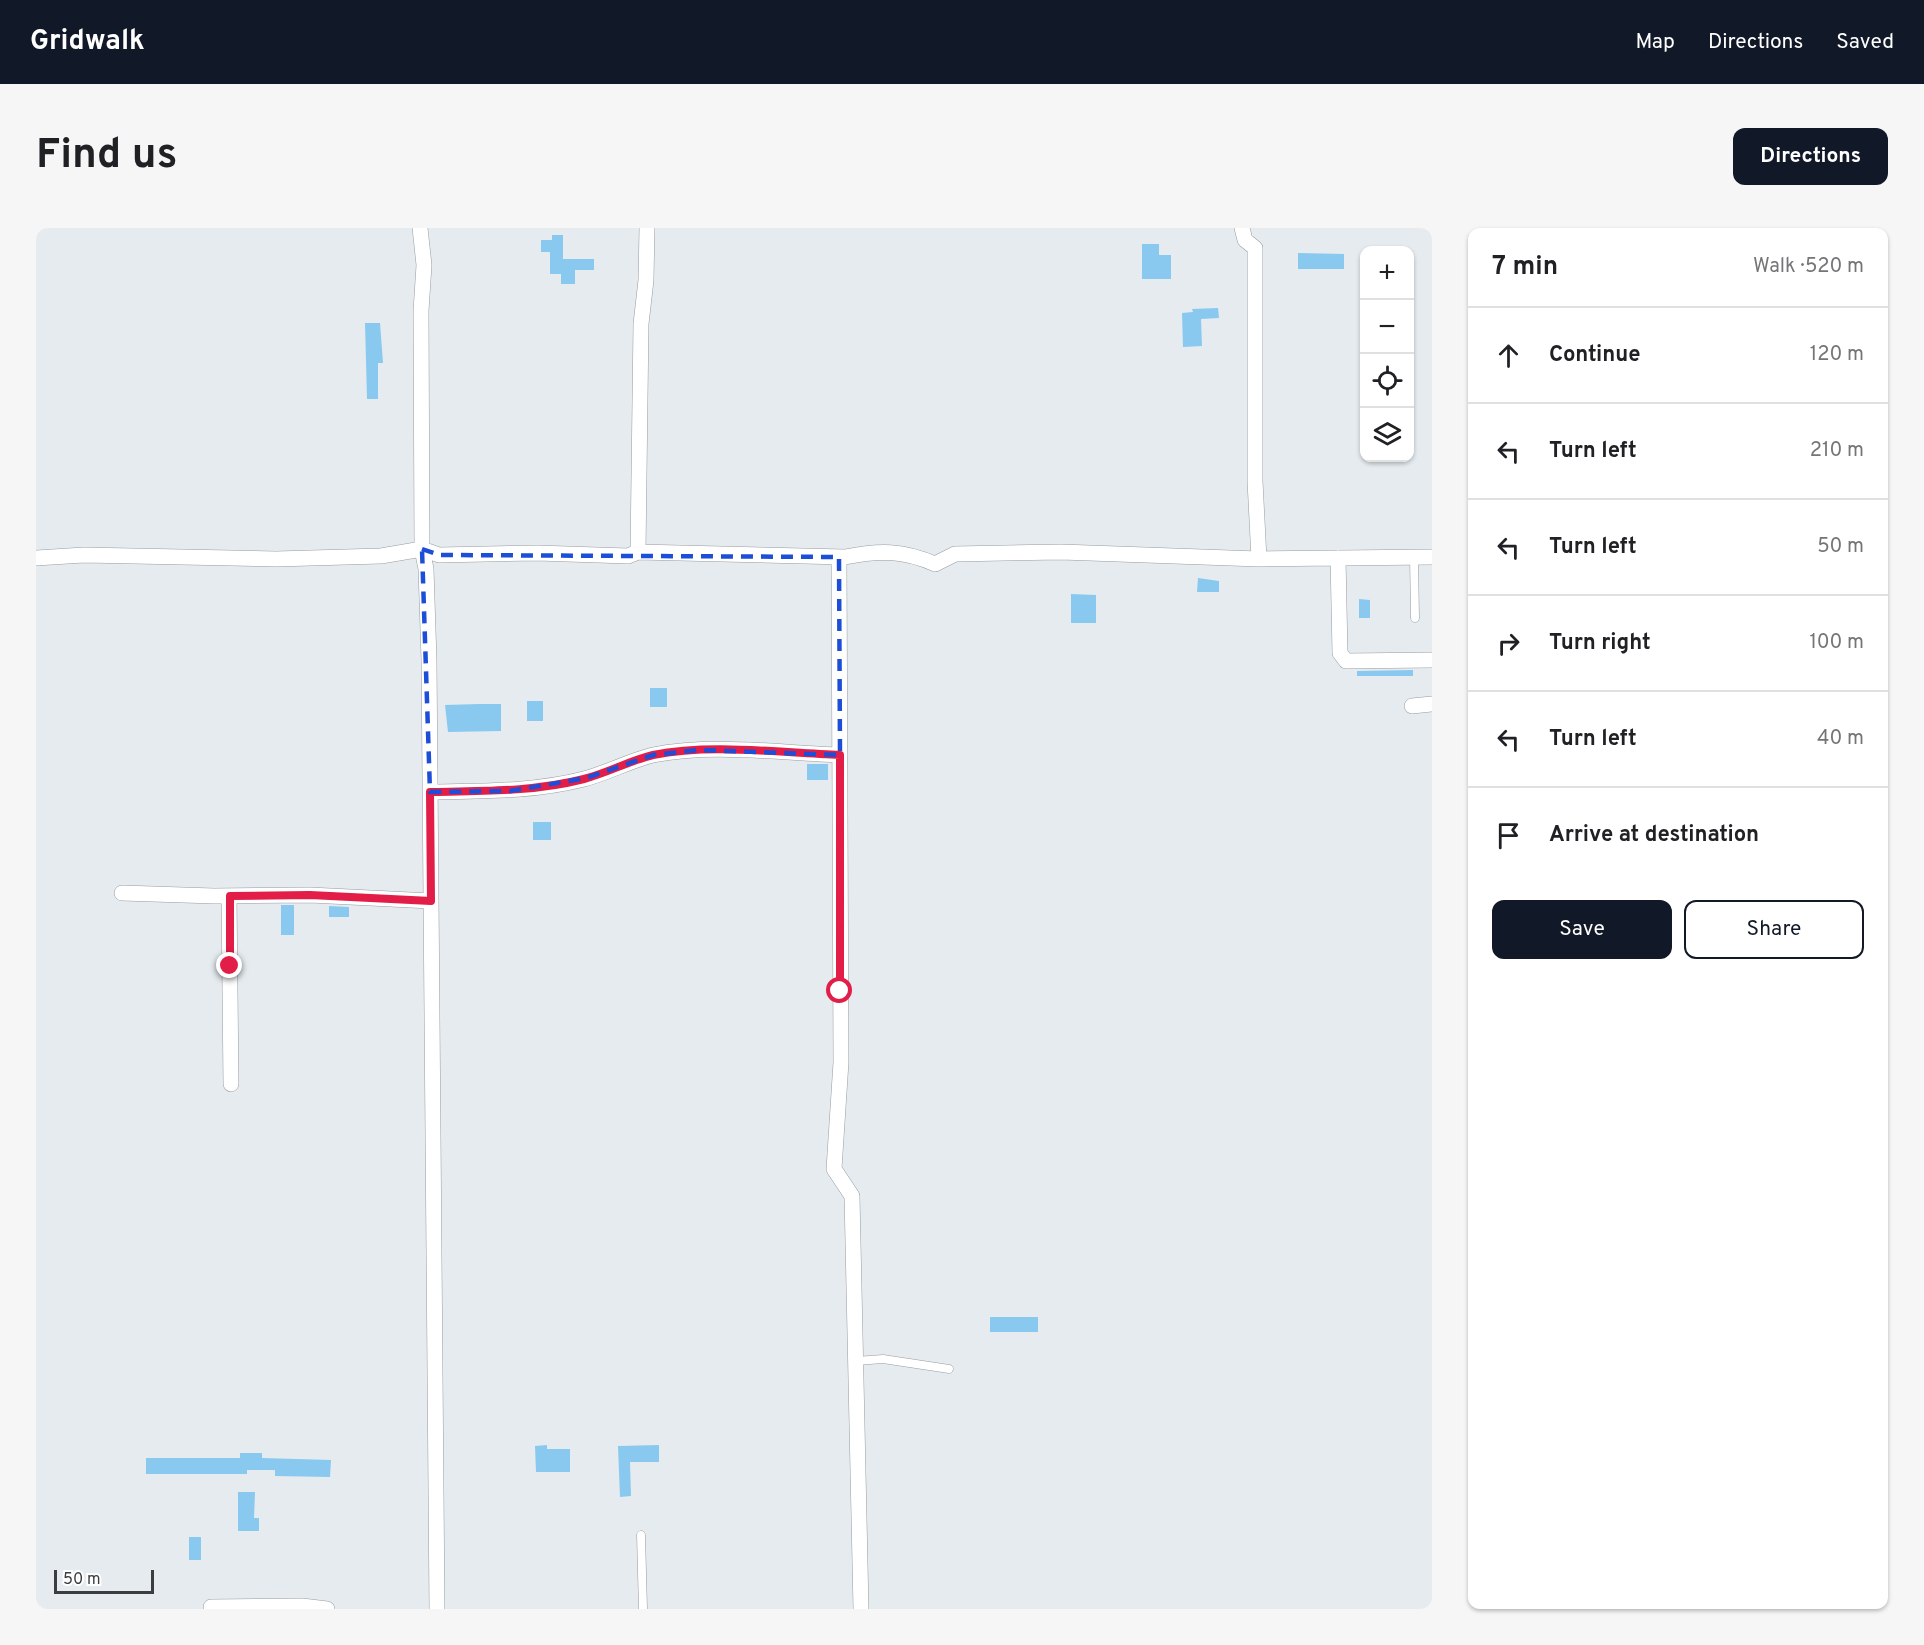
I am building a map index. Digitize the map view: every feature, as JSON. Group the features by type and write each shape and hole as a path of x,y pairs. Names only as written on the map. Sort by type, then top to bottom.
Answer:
{"street":[{"path":"420,228 424,265 421,311 422,549 426,569 430,792 437,1609"},
{"path":"638,552 640,356 647,228"},
{"path":"1242,228 1245,240 1255,248 1255,470 1258,559"},
{"path":"36,558 84,555 276,559 381,556 422,549 439,555 537,553 628,556 638,552 839,557 869,552 915,554 934,564 956,554 1061,552 1258,559 1432,557"},
{"path":"839,557 841,1062 834,1169 852,1196 861,1609"},
{"path":"1338,558 1340,653 1346,661 1432,660"},
{"path":"1412,706 1432,704"},
{"path":"430,792 510,791 540,787 586,778 653,755 699,750 840,755"},
{"path":"122,893 230,896 310,895 431,901"},
{"path":"230,896 231,1084"},
{"path":"211,1607 302,1606 327,1609"}],"lane":[{"path":"1414,557 1415,618"},
{"path":"856,1361 883,1359 949,1369"},
{"path":"641,1536 643,1609"}],"highlighted area":[{"path":"422,549 439,555 839,557 840,755 699,750 653,755 586,778 510,791 430,792"}],"building":[{"path":"552,235 563,235 563,259 594,259 594,270 575,270 575,284 561,284 561,274 550,274 550,252 541,252 541,240 552,240"},
{"path":"1142,244 1159,244 1159,255 1171,255 1171,279 1142,279"},
{"path":"1298,253 1344,254 1344,269 1298,269"},
{"path":"1218,308 1219,318 1201,319 1202,346 1183,347 1182,313 1193,312 1192,309"},
{"path":"365,323 380,323 383,363 378,363 378,399 367,399"},
{"path":"1198,578 1219,581 1219,592 1197,592"},
{"path":"1071,594 1096,595 1096,623 1071,623"},
{"path":"1359,599 1370,600 1370,618 1359,618"},
{"path":"1413,670 1413,676 1357,676 1357,671"},
{"path":"650,688 667,688 667,707 650,707"},
{"path":"527,701 543,701 543,721 527,721"},
{"path":"501,704 501,731 448,732 445,705"},
{"path":"807,764 828,764 828,780 807,780"},
{"path":"533,822 551,822 551,840 533,840"},
{"path":"281,905 294,905 294,935 281,935"},
{"path":"329,906 349,907 349,917 329,917"},
{"path":"990,1317 1038,1317 1038,1332 990,1332"},
{"path":"547,1445 547,1449 570,1449 570,1472 536,1472 535,1446"},
{"path":"659,1445 659,1462 630,1462 631,1496 620,1497 618,1446"},
{"path":"240,1453 262,1453 262,1458 331,1460 330,1477 275,1476 275,1470 247,1470 247,1474 146,1474 146,1458 240,1458"},
{"path":"238,1492 255,1492 254,1518 259,1518 259,1531 238,1531"},
{"path":"189,1537 201,1537 201,1560 189,1560"}],"route":[{"path":"230,966 230,896 310,895 431,901 430,792 510,791 540,787 586,778 653,755 699,750 840,755 840,991"}]}
